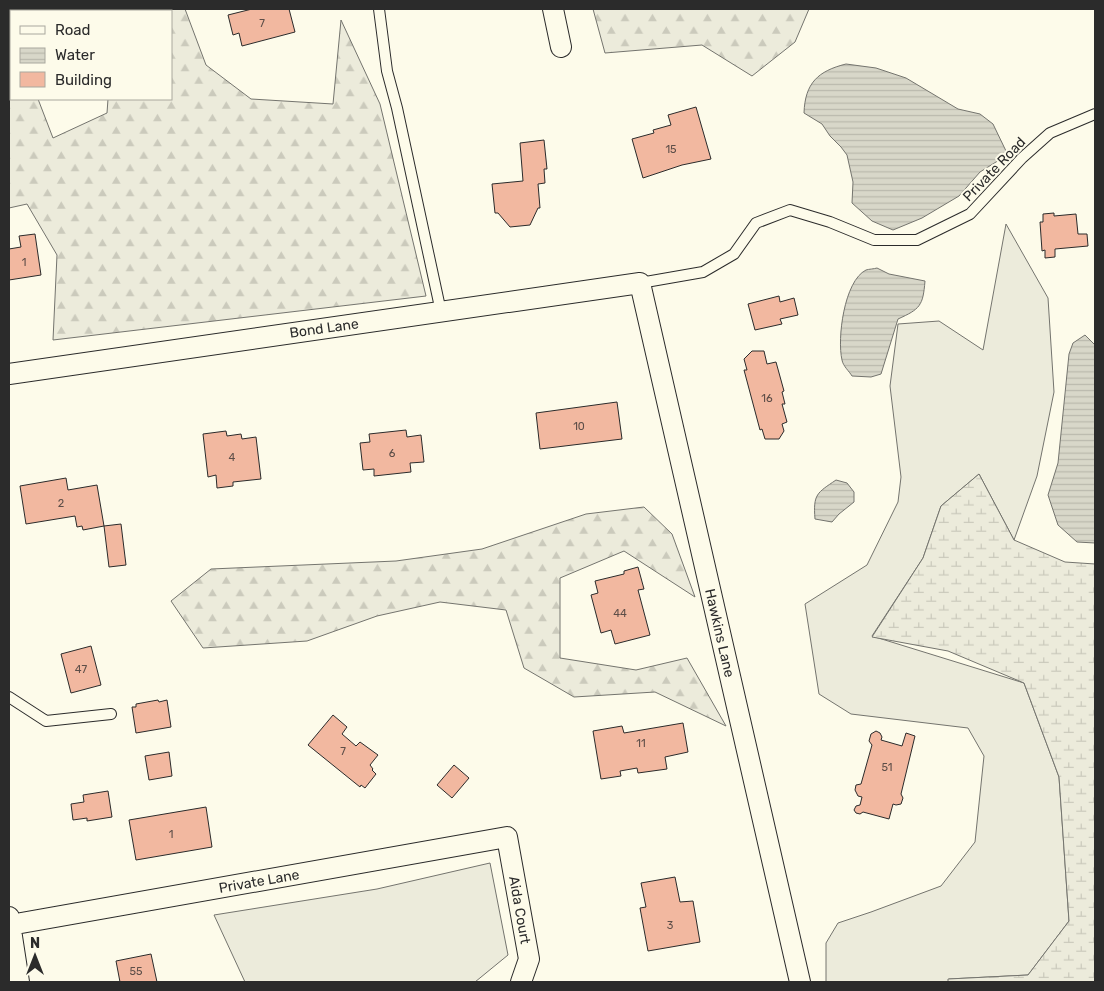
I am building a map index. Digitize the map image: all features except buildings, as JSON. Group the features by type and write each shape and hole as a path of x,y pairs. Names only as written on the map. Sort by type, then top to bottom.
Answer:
{"street":[{"path":"553,9 561,47"},
{"name":"Bond Lane","path":"9,374 640,283"},
{"name":"Hawkins Lane","path":"640,283 800,982"},
{"name":"Private Lane","path":"10,921 507,837"},
{"name":"Aida Court","path":"507,837 529,959 521,982"},
{"path":"10,921 19,982"}],"lane":[{"path":"379,9 387,71 397,108 441,312"},
{"name":"Private Road","path":"640,283 703,272 734,254 756,223 790,210 830,222 874,240 916,240 970,214 1022,158 1050,133 1095,114"},
{"path":"9,697 46,721 111,714"}],"green space":[{"path":"185,9 206,65 251,99 333,104 341,20 380,104 426,296 53,340 57,255 27,204 9,208 9,95 10,100 38,100 53,138 107,113 108,100 172,100 172,10 108,10"},
{"path":"593,9 809,9 795,42 752,76 702,45 605,53"},
{"path":"1006,224 1048,298 1054,392 1037,476 1014,540 979,474 941,506 923,558 872,636 1024,683 1059,777 1069,921 1028,975 949,979 948,982 826,982 826,943 838,923 941,886 975,842 984,756 968,728 851,714 819,694 805,604 867,565 898,502 901,477 890,386 898,324 939,321 983,350"},
{"path":"979,474 1014,540 1065,562 1095,564 1095,982 948,982 948,979 1028,975 1069,921 1059,777 1024,683 948,651 872,637 923,558 941,506"},
{"path":"644,507 672,534 695,597 624,551 560,578 560,658 636,670 687,658 726,726 655,692 574,697 524,668 506,610 440,602 377,616 307,641 203,648 171,601 211,569 396,561 482,549 586,514"},
{"path":"490,863 508,955 475,982 245,982 214,915 377,889"}],"water":[{"path":"846,64 876,68 906,78 958,109 980,114 993,124 1006,151 1004,157 980,172 959,196 922,218 893,230 872,221 852,203 853,182 847,155 822,124 804,113 807,94 815,80 828,70"},
{"path":"877,268 889,274 925,281 923,296 916,309 898,319 881,374 871,377 852,376 843,362 841,351 842,325 847,298 858,276 866,270"},
{"path":"1085,335 1095,345 1095,543 1077,542 1058,525 1048,495 1058,463 1069,354 1073,343"},
{"path":"836,480 847,483 854,492 854,502 832,522 815,519 815,504 820,491"}]}
